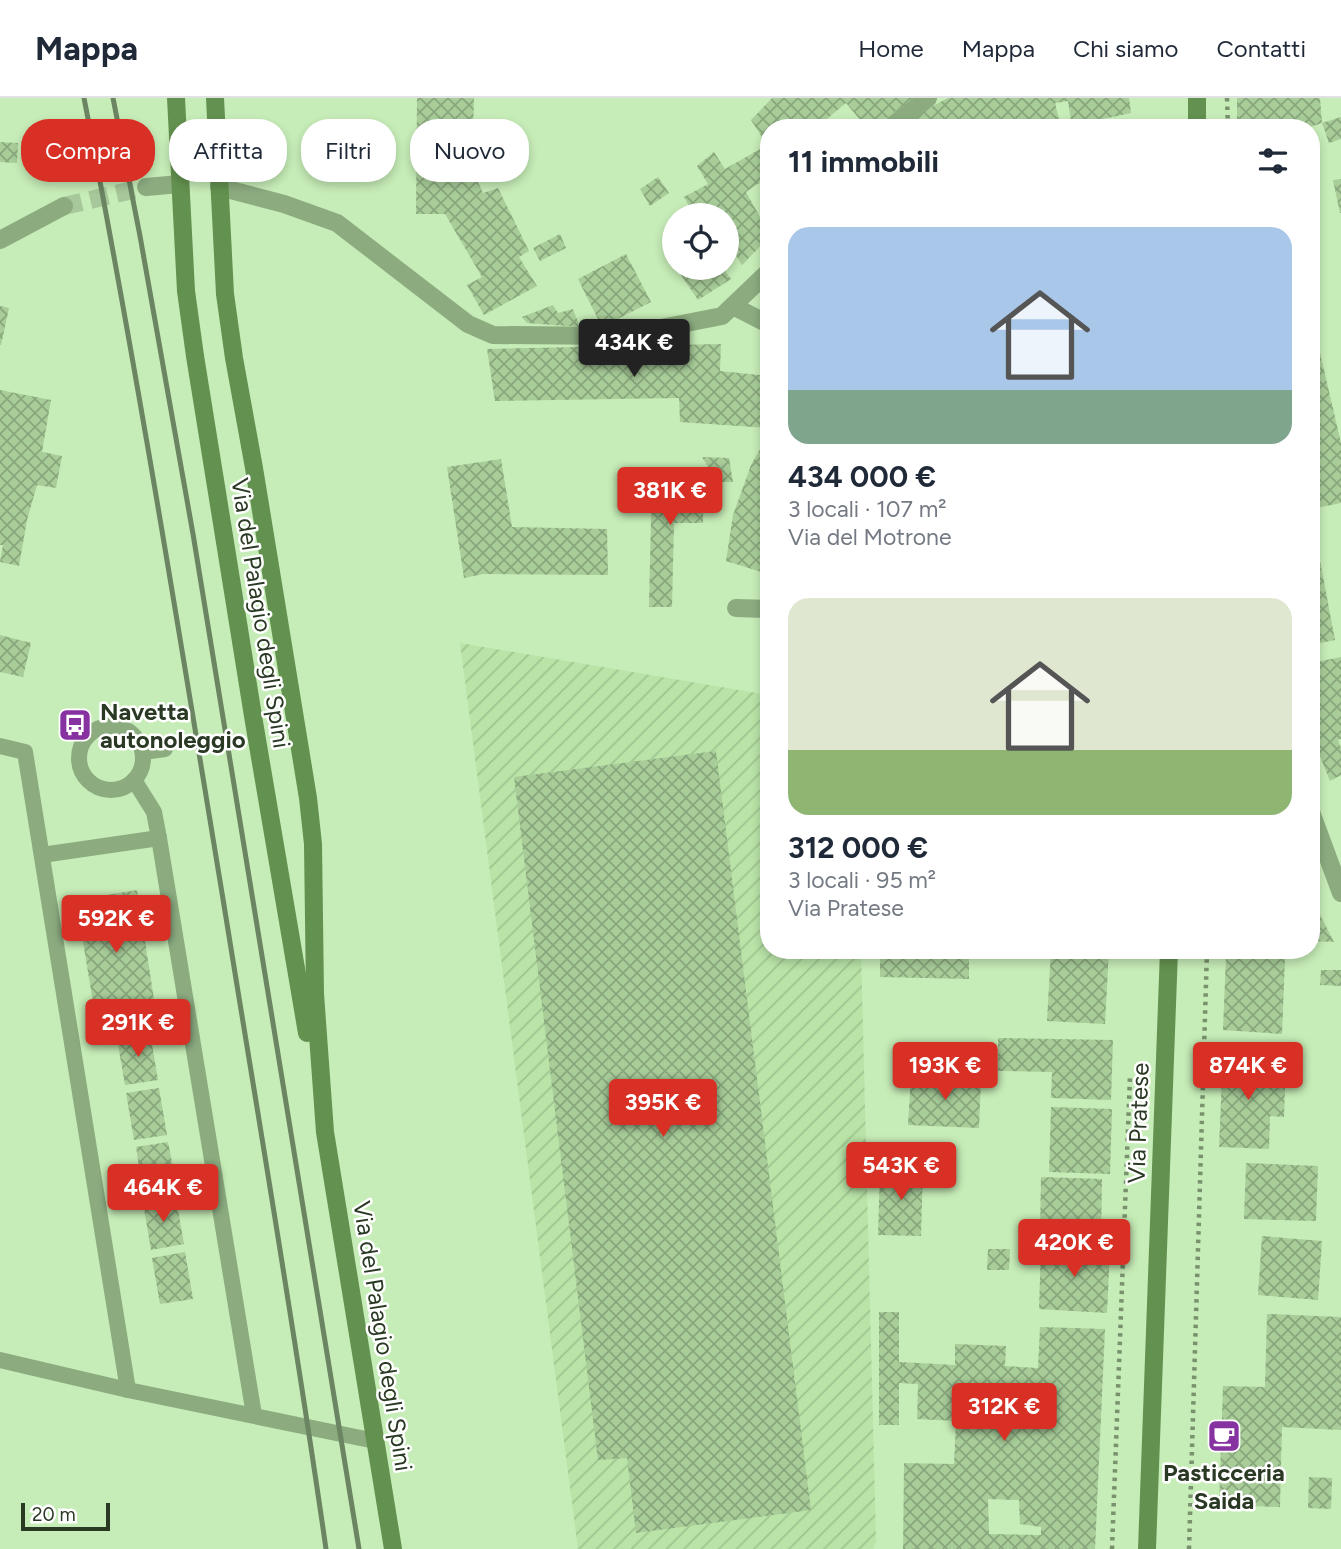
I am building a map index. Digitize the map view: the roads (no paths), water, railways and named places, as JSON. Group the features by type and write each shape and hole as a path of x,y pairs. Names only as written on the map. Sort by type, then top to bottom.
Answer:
{"main road":[{"name":"Via del Palagio degli Spini","path":"176,98 187,291 248,724 325,1132 393,1549"},
{"name":"Via del Palagio degli Spini","path":"215,98 225,294 308,798 313,844 315,994 325,1132"},
{"path":"1197,98 1197,119"},
{"name":"Via Pratese","path":"1147,1549 1169,959"}],"street":[{"path":"901,119 928,98"},
{"path":"146,187 180,184"},
{"path":"219,187 284,204 337,223 468,324 493,335 621,336 722,316 760,280"},
{"path":"0,240 64,206"},
{"path":"733,306 760,320"},
{"path":"736,608 760,609"},
{"path":"1320,836 1341,893"}],"lane":[{"path":"116,726 133,735 143,752 140,772 134,780 116,789 96,786 82,769 81,748 86,738 105,727 116,726"},
{"path":"0,746 25,752 128,1390"},
{"path":"143,752 165,749"},
{"path":"134,780 154,811 254,1416"},
{"path":"42,855 159,838"},
{"path":"0,1360 128,1390 376,1441"}],"tunnel":[{"path":"64,206 146,187"}],"railway":[{"path":"84,98 173,598 276,1224 326,1549"},
{"path":"113,98 193,534 359,1549"}],"place":[{"name":"Navetta autonoleggio","path":"75,725"},
{"name":"Pasticceria Saida","path":"1224,1436"}]}
